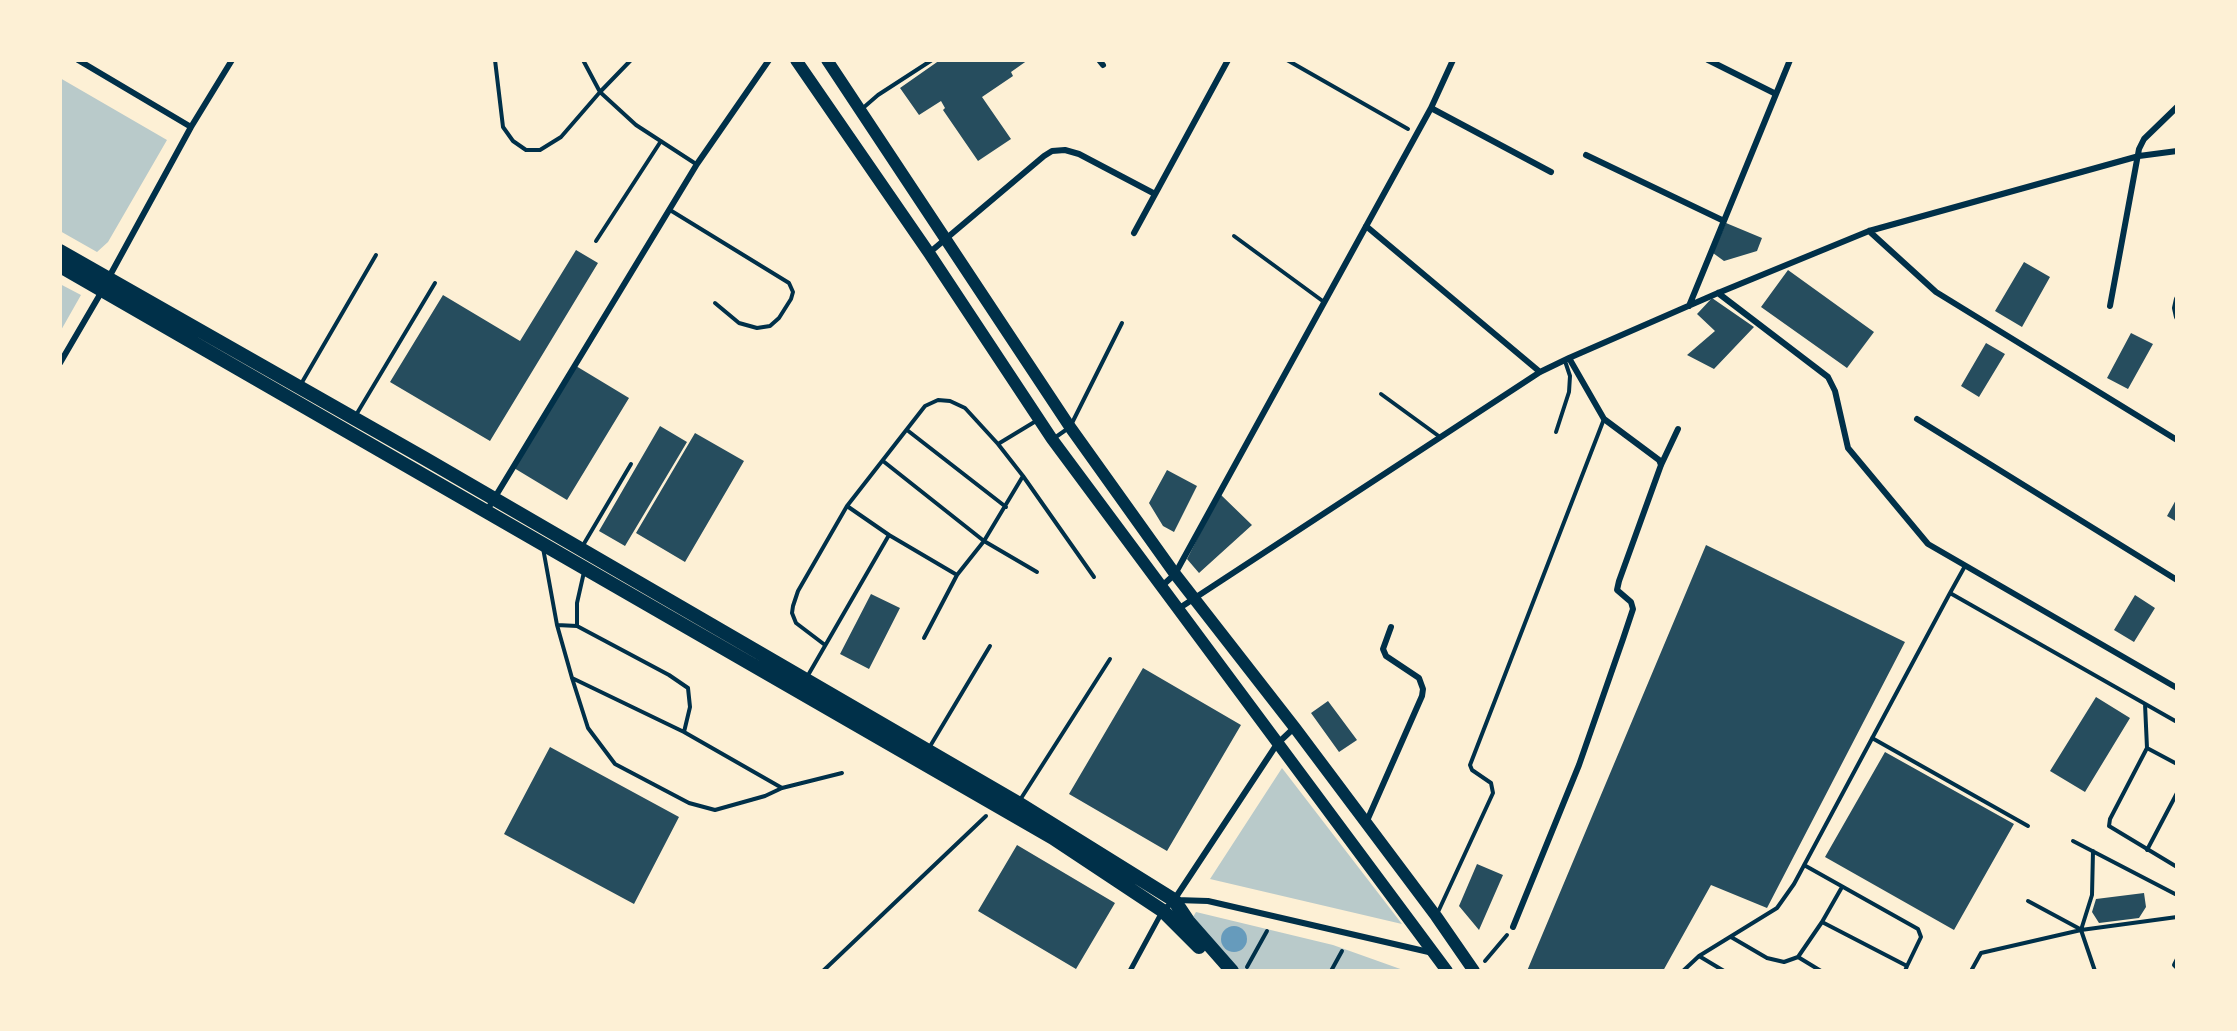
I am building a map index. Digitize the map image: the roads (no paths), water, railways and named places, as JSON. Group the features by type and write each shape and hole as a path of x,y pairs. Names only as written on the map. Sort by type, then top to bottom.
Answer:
{"main road":[{"path":"796,60 929,253 1038,420 1447,971"},
{"path":"827,60 1070,427 1174,574 1295,728 1436,916 1478,967"},
{"path":"60,251 105,285 486,512 1053,838 1163,911 1221,971"},
{"path":"60,266 105,285 299,387 1018,803 1174,900 1188,921 1232,971"}],"street":[{"path":"78,60 191,127"},
{"path":"60,363 191,127 232,60"},
{"path":"486,512 697,164 769,60"},
{"path":"1134,233 1228,60"},
{"path":"1162,587 1174,574 1431,108 1453,60"},
{"path":"1708,60 1776,94"},
{"path":"1689,306 1790,60"},
{"path":"2109,306 2139,149 2144,139 2177,107"},
{"path":"1431,108 1551,172"},
{"path":"929,253 1052,151 1065,150 1079,154 1155,194"},
{"path":"1178,609 1540,372 1567,359 1718,293 1869,231 2139,156 2177,151"},
{"path":"1586,155 1724,221"},
{"path":"1366,226 1540,372"},
{"path":"1869,231 1936,292 2177,440"},
{"path":"1718,293 1828,377 1835,391 1845,440 1851,453 1922,538 1936,550 2177,688"},
{"path":"2177,300 2175,308 2177,317"},
{"path":"1567,359 1604,419 1659,460 1661,465"},
{"path":"1917,419 2177,580"},
{"path":"1513,927 1579,765 1630,619 1633,609 1632,602 1617,590 1661,465 1678,429"},
{"path":"1366,823 1422,696 1423,689 1419,678 1386,656 1383,649 1391,627"},
{"path":"1130,971 1163,911 1174,900 1277,744 1295,728"},
{"path":"1174,900 1208,901 1434,953"}],"lane":[{"path":"495,60 503,127 513,141 525,150 540,150 561,137 631,60"},
{"path":"583,60 600,92 636,125 697,164"},
{"path":"860,110 878,95 932,60"},
{"path":"597,241 661,141"},
{"path":"669,209 789,283 793,292 791,300 779,318 770,326 757,328 739,323 715,303"},
{"path":"1234,236 1324,302"},
{"path":"299,387 375,255"},
{"path":"354,418 435,283"},
{"path":"1052,439 1070,427 1122,323"},
{"path":"1556,432 1569,392 1570,376 1567,359"},
{"path":"1381,394 1441,438"},
{"path":"825,645 796,622 792,613 798,591 848,506 925,405 938,400 950,401 965,408 998,444 1094,577"},
{"path":"1436,916 1492,793 1491,783 1472,770 1470,765 1472,759 1604,419"},
{"path":"998,444 1038,420"},
{"path":"907,430 1006,507"},
{"path":"883,461 984,541 1037,572"},
{"path":"581,550 632,464"},
{"path":"924,638 957,575 984,541 1023,476"},
{"path":"848,506 890,535 957,575"},
{"path":"805,680 890,535"},
{"path":"542,544 557,625 588,728 615,764 689,803 715,810 765,796 782,788 842,773"},
{"path":"1683,971 1699,956 1777,908 1794,884 1965,566"},
{"path":"577,626 577,603 584,569"},
{"path":"1950,593 2177,722"},
{"path":"557,625 577,626 669,675 688,688 690,707 684,732"},
{"path":"927,751 990,646"},
{"path":"1018,803 1110,659"},
{"path":"572,678 684,732 782,788"},
{"path":"2145,704 2147,748 2110,819 2109,826 2177,867"},
{"path":"1872,738 2028,826"},
{"path":"2147,748 2177,764"},
{"path":"2147,849 2177,793"},
{"path":"1804,866 1918,929 1921,937 1906,968 1822,922"},
{"path":"1731,937 1767,957 1784,962 1798,957 1842,887"},
{"path":"1699,956 1724,971"},
{"path":"1798,957 1821,971"}],"water":[{"path":"1234,926 1244,929 1247,939 1244,949 1234,952 1224,949 1221,939 1224,929"}]}
